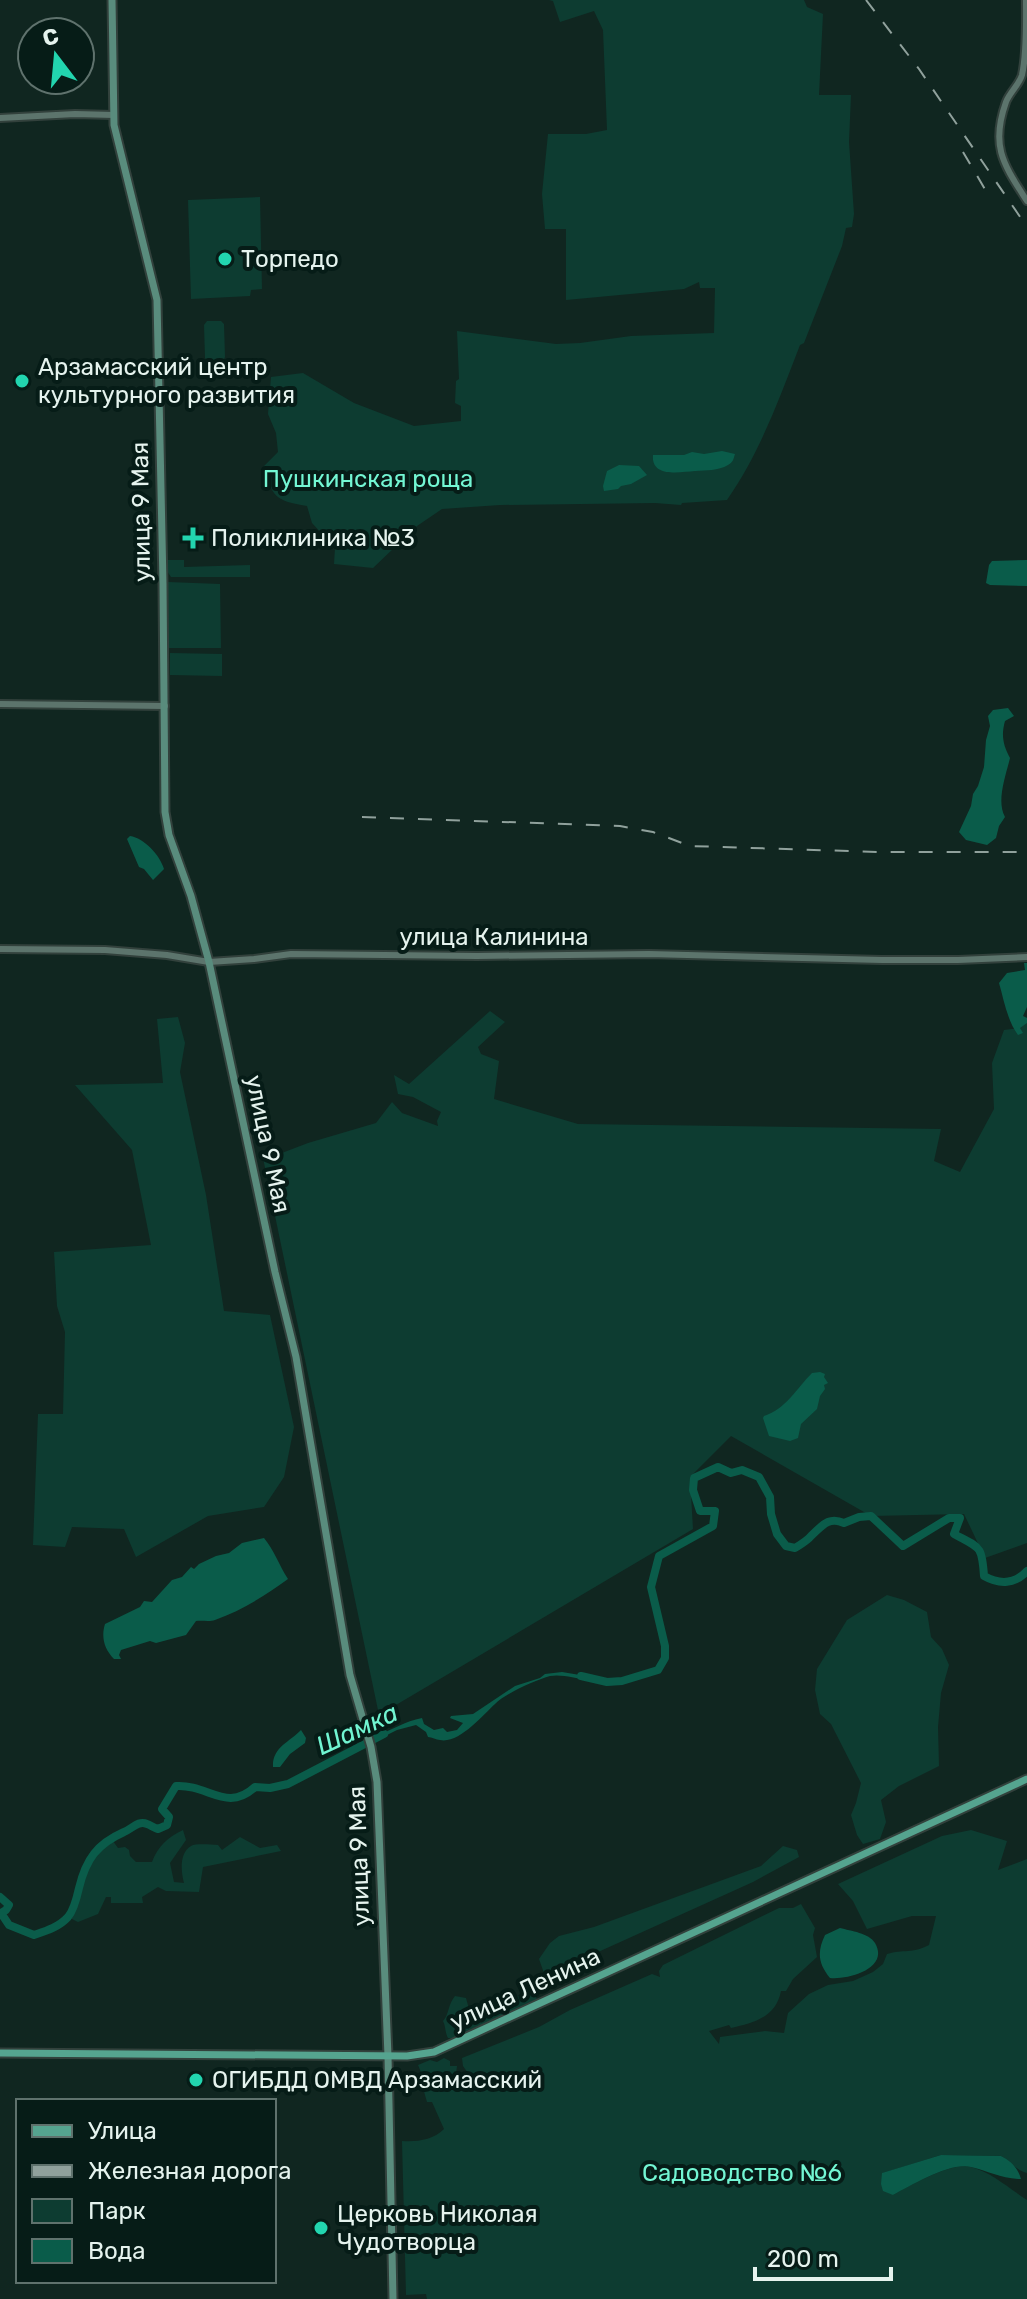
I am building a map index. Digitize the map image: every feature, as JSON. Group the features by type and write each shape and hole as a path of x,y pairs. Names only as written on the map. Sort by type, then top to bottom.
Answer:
{"main road":[{"name":"улица 9 Мая","path":"112,0 114,115 119,148 157,300 164,799 167,824 209,962 275,1274 296,1357 350,1675 368,1733 377,1782 388,2056 393,2299"},
{"name":"улица Ленина","path":"0,2053 419,2055 447,2047 1027,1779"}],"street":[{"path":"1026,0 1024,68 1019,83 1005,105 1000,148 1007,172 1027,201"},
{"path":"0,118 114,115"},
{"path":"0,704 165,706"},
{"name":"улица Калинина","path":"0,949 105,950 209,962 291,954 649,954 882,960 1027,957"}],"green space":[{"name":"Пушкинская роща","path":"549,0 804,0 807,7 823,14 819,95 851,95 852,227 846,228 842,246 804,343 800,345 768,425 727,500 681,505 500,505 442,509 417,526 373,568 334,564 335,548 312,523 307,506 277,496 263,467 278,452 276,433 268,414 271,377 303,373 354,403 414,426 461,421 461,406 455,403 456,381 459,379 457,331 556,344 631,336 714,333 715,288 700,288 699,282 684,289 566,300 566,229 545,229 542,194 548,134 586,134 607,130 603,30 594,11 560,22 553,1"},
{"name":"Торпедо","path":"260,197 262,289 251,290 250,296 191,299 188,200"},
{"path":"207,321 221,321 224,324 223,361 209,362 205,358 204,325"},
{"path":"167,560 184,560 184,567 250,565 250,577 171,577 167,571"},
{"path":"168,582 220,584 221,648 169,648"},
{"path":"170,653 222,654 222,676 170,675"},
{"path":"490,1011 505,1022 478,1047 481,1054 499,1061 494,1099 578,1124 941,1129 934,1161 960,1172 994,1109 992,1063 1004,1030 1019,1028 1027,1017 1027,1543 985,1558 964,1514 871,1516 731,1436 690,1477 693,1529 379,1715 263,1158 376,1123 392,1102 402,1113 438,1126 441,1112 413,1097 398,1094 394,1075 409,1084"},
{"path":"178,1017 185,1043 180,1072 206,1195 224,1311 270,1315 294,1427 284,1477 264,1507 208,1516 136,1557 124,1529 72,1527 65,1547 33,1545 38,1414 63,1414 65,1332 57,1306 54,1252 151,1245 132,1150 75,1085 163,1083 157,1019"},
{"path":"887,1595 927,1612 931,1637 942,1649 949,1665 941,1693 939,1766 899,1786 881,1800 886,1822 880,1839 863,1844 851,1815 861,1783 831,1724 820,1714 815,1690 817,1669 847,1620"},
{"path":"183,1830 186,1840 170,1863 174,1882 184,1883 183,1858 187,1849 194,1845 218,1845 222,1850 240,1837 260,1848 277,1845 281,1851 203,1867 199,1892 166,1891 158,1887 142,1897 143,1903 111,1903 111,1897 106,1897 98,1914 78,1922 68,1917 88,1866 110,1837 118,1848 129,1850 136,1862 152,1862 164,1843"},
{"name":"Садоводство №6","path":"971,1830 1007,1841 998,1870 1027,1859 1027,2173 1001,2156 941,2155 883,2173 893,2195 942,2171 971,2167 993,2177 1027,2200 1027,2299 427,2299 426,2294 406,2295 402,2141 424,2140 444,2129 432,2102 427,2102 418,2065 444,2058 450,2061 450,2066 457,2066 456,2074 470,2076 462,2058 539,2027 652,1974 660,1977 659,1971 663,1965 779,1908 793,1908 801,1904 815,1928 813,1935 817,1957 793,1979 786,1991 781,1991 769,2013 740,2026 731,2028 729,2025 709,2031 719,2044 720,2037 765,2031 784,2033 788,2013 809,1994 873,1972 883,1964 887,1954 918,1950 929,1945 936,1916 912,1916 867,1929 853,1901 838,1884 942,1836"},
{"path":"783,1846 797,1850 799,1857 753,1882 545,1976 539,1959 559,1936 594,1927 761,1866"},
{"path":"532,1990 537,1999 448,2038 443,2021 455,1996 466,1998 469,2009 479,2014"}],"water":[{"path":"722,451 735,454 728,465 682,472 661,470 654,462 653,455 704,454"},
{"path":"619,465 639,466 647,475 618,489 604,491 607,471"},
{"path":"1027,560 1027,586 986,583 992,561"},
{"path":"1008,708 1014,716 1005,721 1003,731 1010,758 1001,803 1005,817 996,838 987,845 966,840 959,832 984,767 990,726 988,716 993,710"},
{"path":"130,836 146,844 162,864 164,869 153,880 139,867 127,839"},
{"path":"1024,963 1027,963 1027,1007 1023,1016 1027,1018 1027,1023 1020,1028 1023,1033 1018,1035 1008,1016 999,983 1007,973 1025,970"},
{"path":"812,1373 825,1374 828,1383 824,1385 817,1409 801,1424 798,1438 790,1441 769,1436 764,1416 785,1403"},
{"path":"264,1538 288,1579 235,1612 213,1621 196,1621 186,1635 121,1650 121,1659 114,1659 104,1643 105,1624 140,1607 144,1601 152,1602 172,1580 182,1577 191,1567 194,1569 216,1556 229,1553 242,1543"},
{"path":"562,1672 592,1677 587,1680 554,1676 529,1684 500,1700 455,1738 438,1740 428,1737 416,1725 377,1740 376,1736 422,1718 424,1724 434,1730 457,1730 463,1723 451,1716 473,1714 515,1686 545,1674"},
{"path":"301,1730 306,1738 305,1743 290,1754 280,1767 273,1767 275,1754"},
{"path":"840,1928 869,1937 875,1943 877,1960 856,1975 830,1978 821,1962 821,1947 825,1935"},
{"path":"941,2155 1001,2156 1014,2165 1021,2179 962,2166 931,2175 893,2195 883,2191 882,2173"}],"waterway":[{"name":"Шамка","path":"581,1676 607,1682 622,1681 658,1670 665,1658 665,1646 651,1587 659,1556 713,1526 715,1511 700,1511 693,1490 694,1478 718,1467 731,1473 742,1470 759,1477 770,1497 777,1534 786,1546 795,1548 829,1521 844,1523 871,1516 903,1546 949,1518 960,1518 954,1534 978,1549 984,1576 1007,1582 1027,1571"},
{"name":"Шамка","path":"0,1897 9,1905 1,1913 9,1925 34,1935 48,1930 70,1914 85,1869 100,1847 138,1824 144,1823 158,1829 167,1825 169,1817 162,1809 176,1786 235,1798 255,1787 288,1784 384,1734"}],"railway":[{"path":"866,0 919,69 1027,227"},
{"path":"963,152 989,196"},
{"path":"362,817 620,826 653,832 690,846 878,852 1027,852"}],"place":[{"name":"Торпедо","path":"225,259"},
{"name":"Арзамасский центр культурного развития","path":"22,381"},
{"name":"Поликлиника №3","path":"193,538"},
{"name":"ОГИБДД ОМВД Арзамасский","path":"196,2080"},
{"name":"Церковь Николая Чудотворца","path":"321,2228"}]}
